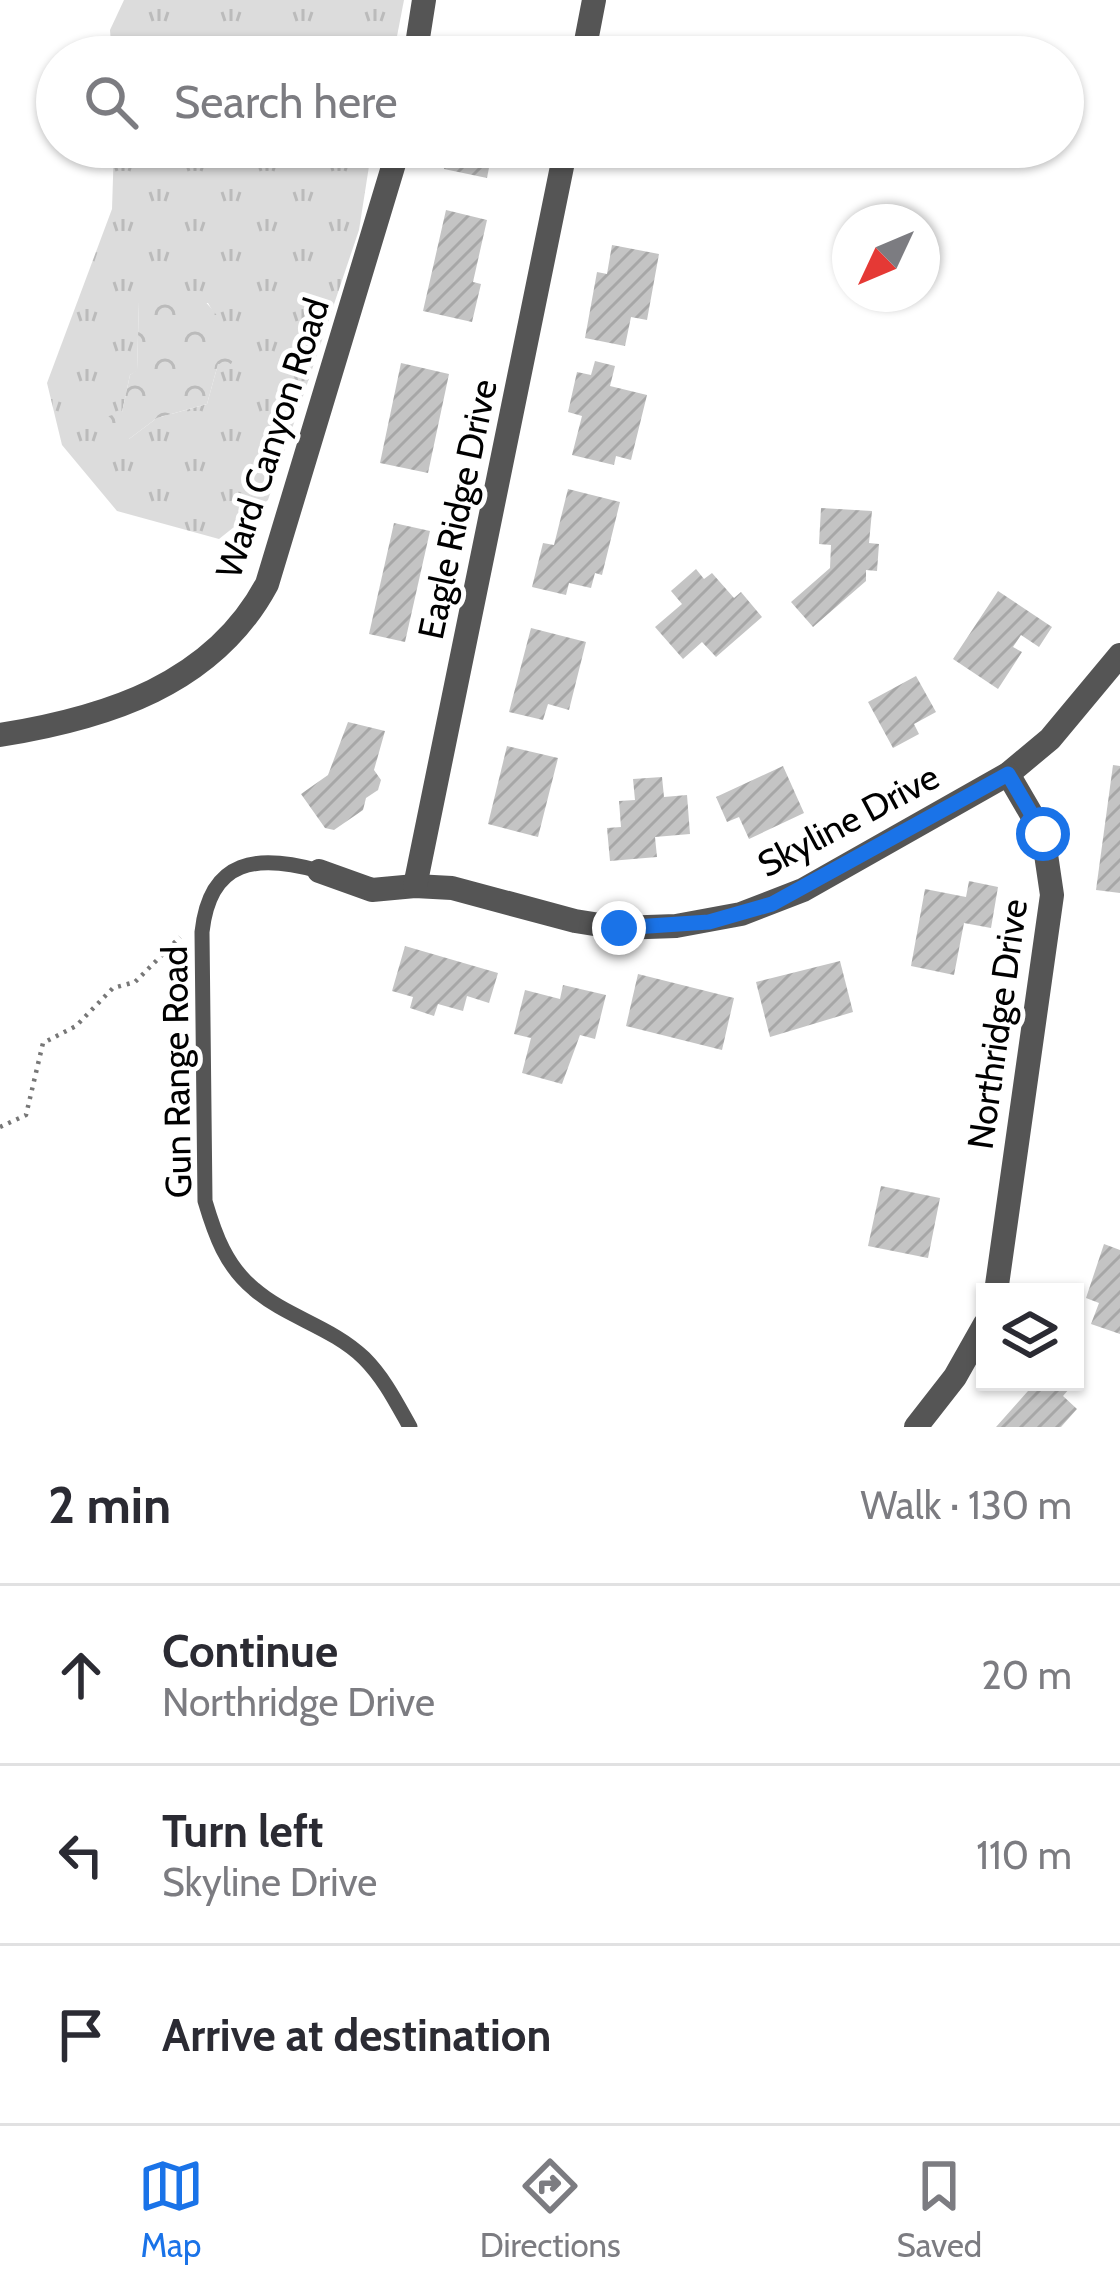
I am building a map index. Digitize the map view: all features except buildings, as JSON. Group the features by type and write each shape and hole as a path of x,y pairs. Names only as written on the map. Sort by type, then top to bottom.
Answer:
{"street":[{"path":"418,36 424,0"},
{"path":"587,36 594,0"},
{"name":"Ward Canyon Road","path":"0,735 73,721 182,679 251,614 267,584 394,168"},
{"name":"Eagle Ridge Drive","path":"415,886 562,168"},
{"name":"Skyline Drive","path":"319,872 372,890 452,888 619,928 709,922 803,890 1008,774 1050,739 1120,655"},
{"name":"Northridge Drive","path":"997,1283 1052,895 1043,834 1008,774"},
{"path":"916,1427 976,1341"}],"lane":[{"name":"Gun Range Road","path":"319,872 253,862 227,874 209,893 202,932 205,1202 217,1240 233,1268 256,1292 327,1330 361,1355 386,1383 410,1427"}],"path":[{"path":"0,1126 26,1115 46,1040 76,1026 113,988 135,982 184,934 202,932"}],"green space":[{"path":"124,0 404,0 397,36 110,36"},
{"path":"113,168 369,168 359,230 268,500 219,539 117,511 62,445 47,383 112,209","holes":["139,302 208,303 236,352 218,364 207,404 157,418 129,439 122,412 130,375 137,371"]},
{"path":"177,288 207,303 237,352 231,364 218,364 207,404 157,418 129,439 106,437 100,425 122,412 130,375 137,370 139,302 151,289"}],"route":[{"path":"619,928 709,922 772,904 1008,774 1043,834"}]}
